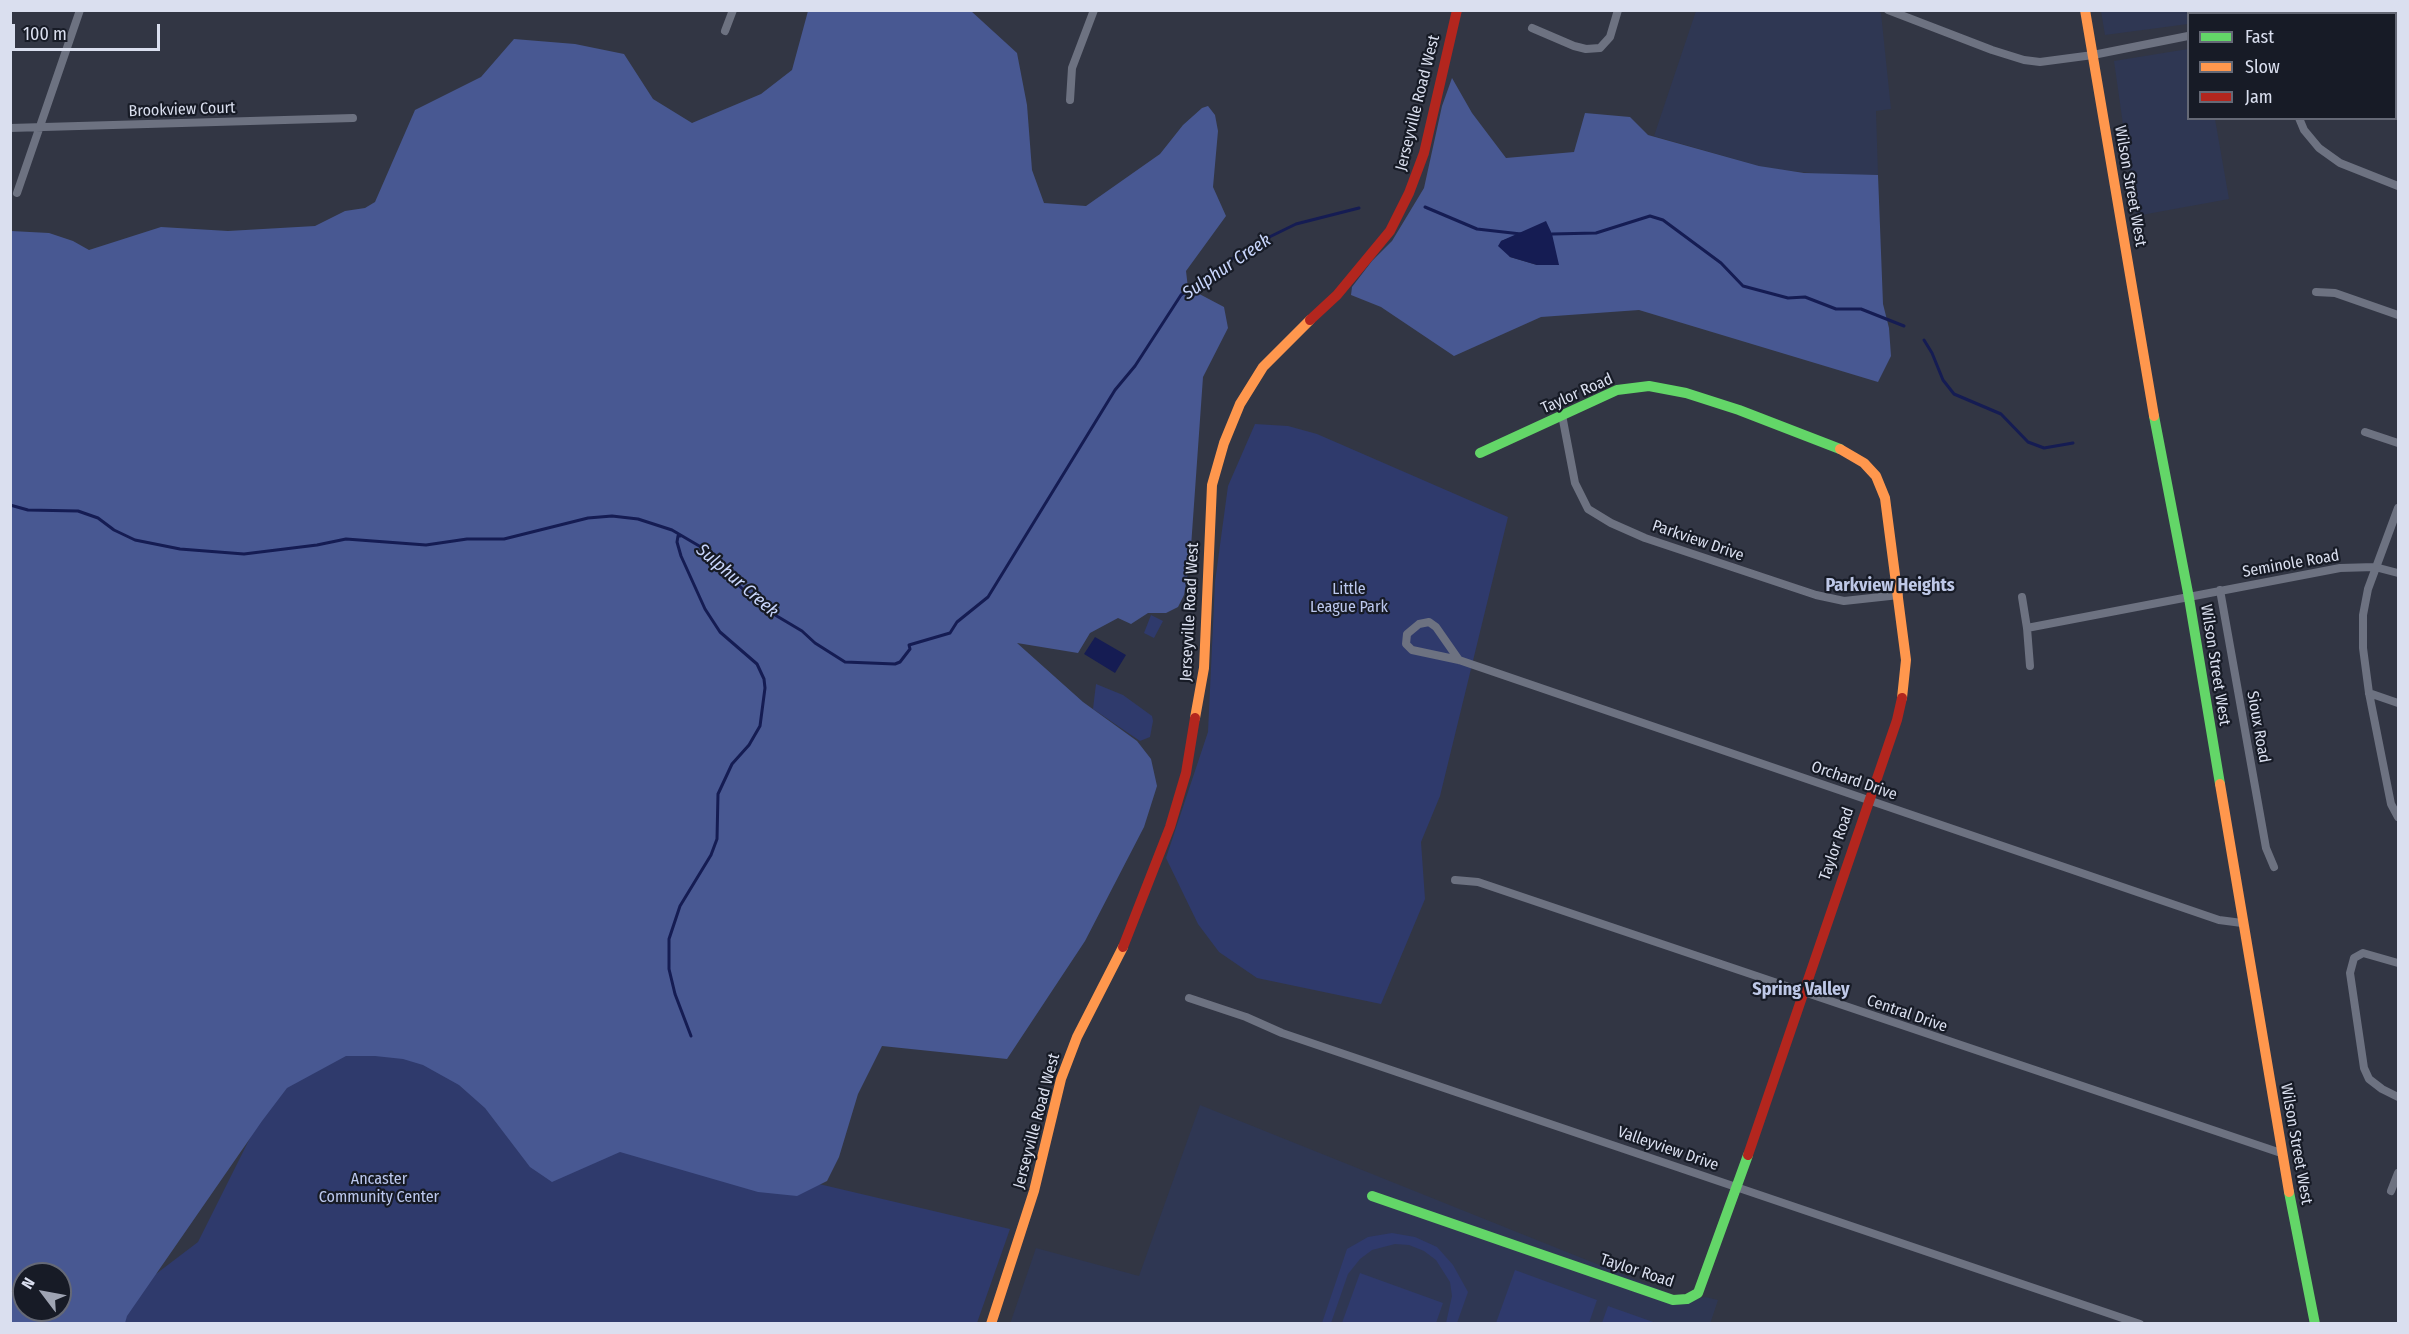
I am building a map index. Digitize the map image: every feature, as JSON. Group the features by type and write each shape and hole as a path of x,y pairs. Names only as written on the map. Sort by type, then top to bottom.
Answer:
{"main road":[{"name":"Jerseyville Road West","path":"991,1323 1034,1191 1061,1079 1077,1038 1122,948 1149,884 1170,827 1186,773 1204,668 1212,485 1224,443 1240,404 1263,367 1338,295 1390,231 1409,193 1424,153 1457,10"},
{"name":"Wilson Street West","path":"2085,10 2159,443 2188,598 2281,1153 2315,1323"},
{"name":"Taylor Road","path":"1372,1196 1673,1300 1687,1299 1698,1293 1737,1188 1897,720 1905,685 1906,660 1885,498 1876,476 1864,463 1845,451 1739,410 1686,393 1649,386 1617,390 1528,433 1480,453"}],"street":[{"path":"17,193 80,10"},
{"path":"724,31 733,10"},
{"path":"1070,100 1072,68 1094,10"},
{"path":"1532,28 1574,46 1586,49 1600,48 1610,37 1618,10"},
{"path":"1888,10 2024,60 2040,62 2093,55 2187,36"},
{"name":"Brookview Court","path":"10,128 40,129 353,118"},
{"path":"2300,120 2304,130 2319,148 2340,163 2398,186"},
{"path":"2316,292 2335,293 2398,315"},
{"name":"Parkview Drive","path":"1562,415 1575,483 1588,508 1611,523 1645,538 1816,595 1844,601 1899,595"},
{"path":"2365,432 2398,443"},
{"path":"2398,508 2375,567 2363,615 2363,648 2369,693 2391,804 2398,817"},
{"name":"Seminole Road","path":"2027,628 2340,568 2375,567 2398,573"},
{"name":"Sioux Road","path":"2220,590 2266,848 2274,867"},
{"path":"2022,597 2030,666"},
{"name":"Orchard Drive","path":"1459,660 1436,627 1429,622 1419,624 1407,634 1406,644 1412,650 1459,660 2219,920 2241,923"},
{"path":"2369,693 2398,703"},
{"name":"Central Drive","path":"1455,880 1478,882 2281,1153"},
{"path":"2398,963 2363,953 2354,958 2350,972 2364,1068 2369,1079 2398,1097"},
{"name":"Valleyview Drive","path":"1189,998 1737,1188 2140,1323"},
{"path":"2391,1191 2398,1173"}],"shaded area":[{"path":"1875,10 1881,13 1891,109 1876,111 1878,175 1835,175 1781,170 1759,166 1654,136 1696,11"},
{"path":"2101,10 2265,11 2187,12 2187,24 2105,35"},
{"path":"808,11 971,11 1017,53 1027,105 1032,170 1044,203 1086,206 1160,154 1183,125 1202,108 1208,106 1215,115 1218,131 1213,187 1226,216 1186,271 1188,288 1224,307 1228,328 1203,377 1190,561 1184,595 1178,607 1166,613 1148,613 1131,624 1118,618 1090,633 1078,653 1017,643 1083,702 1137,741 1151,759 1157,786 1144,827 1085,941 1007,1059 882,1046 858,1094 839,1157 827,1181 797,1196 758,1192 620,1152 552,1182 530,1167 485,1108 459,1085 423,1065 403,1059 346,1056 287,1088 127,1316 125,1323 11,1323 11,231 49,233 73,241 89,250 161,227 228,231 315,226 345,211 365,208 375,202 415,110 481,77 514,39 575,44 624,54 653,99 692,123 761,94 792,70"},
{"path":"2187,49 2187,120 2215,120 2229,199 2136,216 2114,61"},
{"path":"1452,78 1472,113 1506,158 1574,152 1585,113 1630,117 1648,135 1759,166 1804,173 1878,175 1883,304 1889,328 1891,356 1878,382 1639,310 1541,317 1454,356 1381,307 1351,295 1352,287 1372,261 1392,241 1424,188 1442,106","holes":["1521,234 1559,265 1537,265 1510,257 1501,241"]},
{"path":"1546,221 1552,234 1559,265 1537,265 1510,257 1498,246 1501,241"},
{"path":"1095,637 1126,655 1115,673 1084,654"},
{"path":"1200,1105 1689,1301 1705,1297 1718,1300 1710,1324 1010,1324 1036,1248 1139,1276"}],"green space":[{"name":"Little League Park","path":"1255,424 1288,426 1317,434 1508,517 1440,796 1421,842 1425,899 1381,1004 1257,978 1219,952 1198,924 1166,858 1208,732 1215,582 1228,486"},
{"path":"1151,615 1163,621 1154,638 1144,633"},
{"path":"1096,684 1123,695 1152,716 1150,737 1140,741 1093,709"},
{"name":"Ancaster Community Center","path":"310,1018 632,1140 1010,1229 977,1323 119,1324 123,1299 198,1242"},
{"path":"1392,1233 1415,1237 1437,1247 1453,1265 1468,1292 1457,1323 1446,1323 1452,1296 1450,1282 1436,1260 1424,1251 1409,1245 1395,1244 1372,1250 1360,1259 1348,1274 1331,1323 1322,1323 1347,1249 1368,1237"},
{"path":"1515,1270 1597,1300 1589,1323 1496,1323"},
{"path":"1360,1273 1443,1303 1436,1323 1342,1323"},
{"path":"1608,1306 1656,1323 1602,1323"}],"waterway":[{"name":"Sulphur Creek","path":"1425,207 1477,229 1521,234"},
{"name":"Sulphur Creek","path":"10,505 28,510 78,511 98,518 114,530 135,540 180,549 244,554 346,539 426,545 467,539 504,539 588,518 612,516 638,519 672,530 706,550 736,583 765,609 802,631 815,643 845,662 895,664 900,662 910,649 909,645 950,633 957,622 988,597 1115,390 1135,366 1181,295 1201,279 1255,244 1296,224 1359,208"},
{"path":"1552,234 1596,233 1650,216 1663,220 1721,263 1743,286 1788,298 1805,297 1836,309 1861,309 1904,326"},
{"path":"1924,340 1943,380 1954,394 2001,414 2028,442 2044,448 2073,443"},
{"path":"680,536 677,542 681,556 705,609 720,632 757,664 764,679 765,688 760,726 749,745 732,764 718,794 717,839 711,855 680,906 669,939 669,969 675,994 691,1036"}],"traffic: fast":[{"path":"1480,453 1617,390 1649,386 1686,393 1739,410 1840,449"},
{"path":"2154,416 2189,598 2220,784"},
{"path":"1372,1196 1673,1300 1687,1299 1698,1293 1748,1155"},
{"path":"2289,1192 2315,1324"}],"traffic: slow":[{"path":"2085,10 2154,416"},
{"path":"1195,718 1204,668 1212,485 1224,443 1240,404 1263,367 1310,320"},
{"path":"1840,449 1864,463 1876,476 1885,498 1906,660 1902,698"},
{"path":"2220,784 2289,1192"},
{"path":"991,1324 1034,1191 1061,1079 1077,1037 1123,947"}],"traffic: jam":[{"path":"1310,320 1337,295 1390,231 1409,193 1424,153 1457,10"},
{"path":"1748,1155 1897,720 1902,698"},
{"path":"1123,947 1170,827 1186,773 1195,718"}],"district":[{"name":"Parkview Heights","path":"1890,586"},
{"name":"Spring Valley","path":"1801,990"}]}
